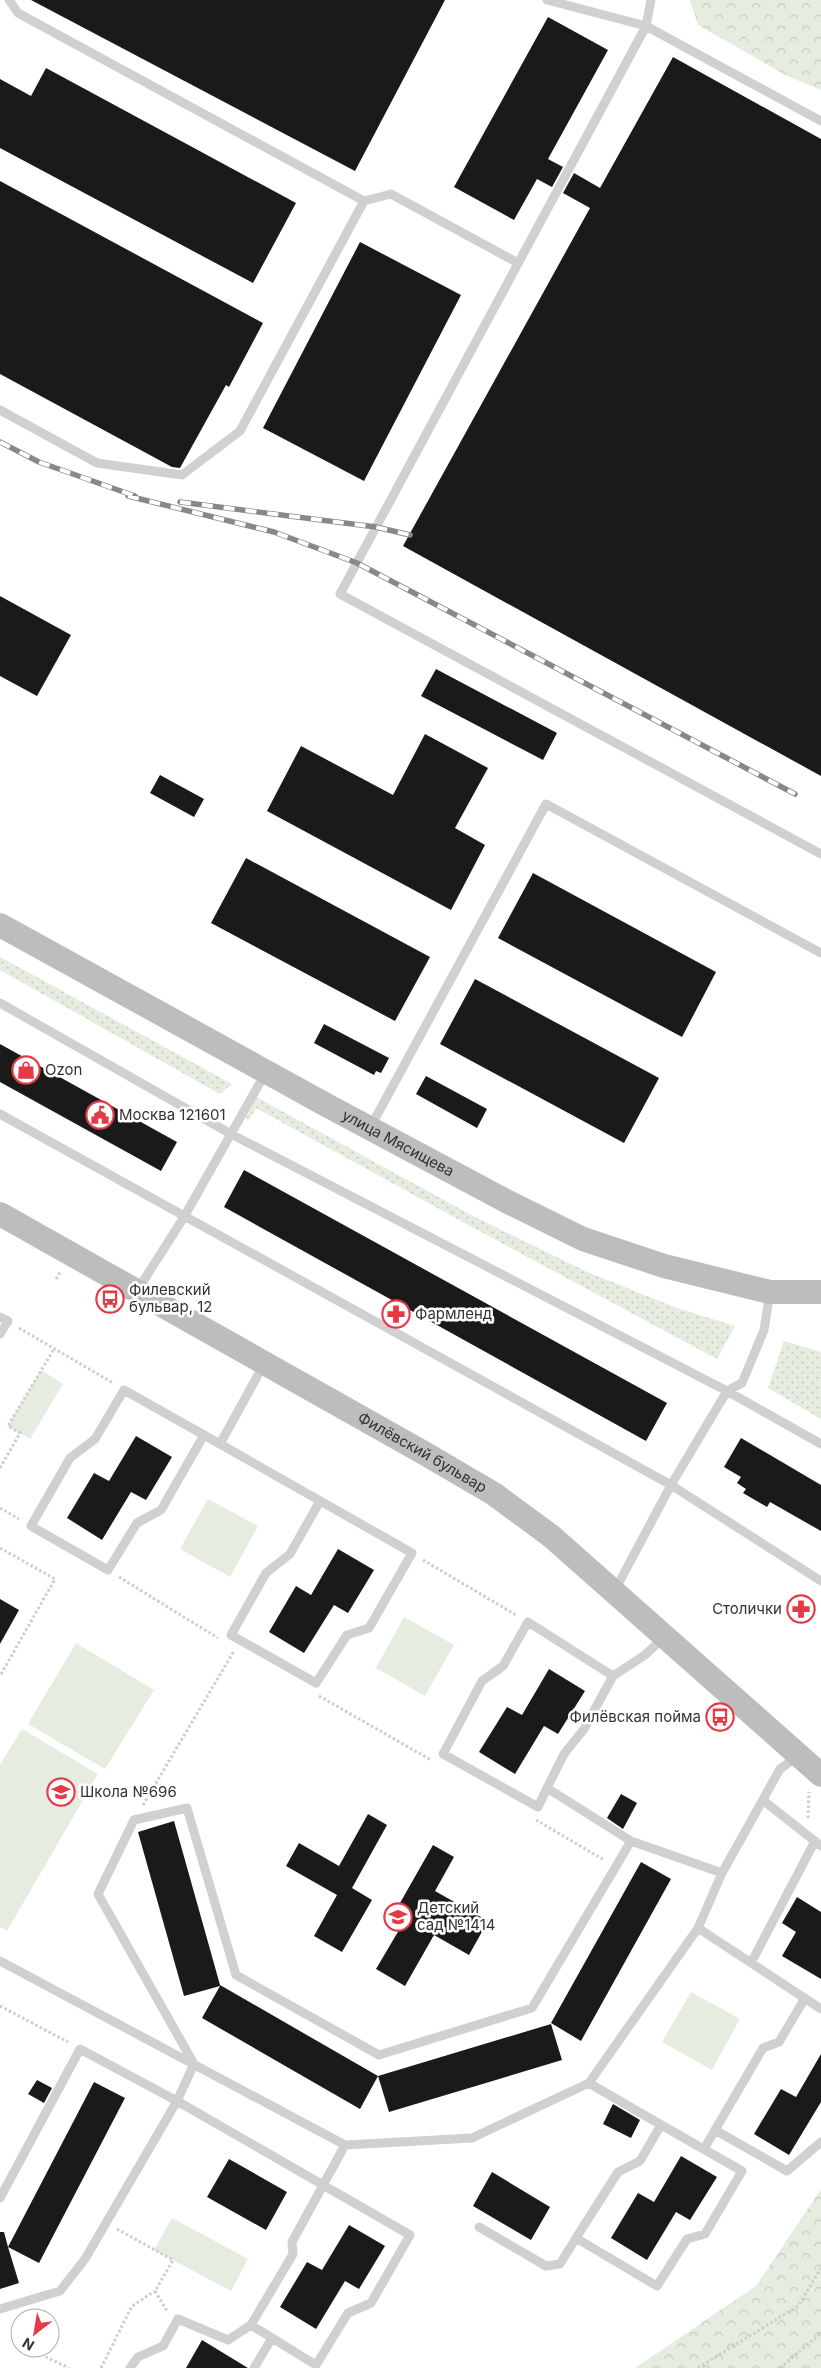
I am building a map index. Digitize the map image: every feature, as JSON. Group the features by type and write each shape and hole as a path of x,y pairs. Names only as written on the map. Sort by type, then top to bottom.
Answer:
{"street":[{"name":"улица Мясищева","path":"0,925 506,1202 584,1239 664,1266 770,1292 821,1292"},
{"name":"Филёвский бульвар","path":"0,1214 264,1364 424,1452 494,1494 551,1536 798,1756 815,1783"},
{"name":"Филёвский бульвар","path":"798,1756 821,1762"}],"lane":[{"path":"9,0 18,13 364,201 392,194 518,263"},
{"path":"547,0 646,26 821,120"},
{"path":"650,0 646,26 340,594 821,854"},
{"path":"0,410 97,463 182,475 240,431 364,201"},
{"path":"370,1128 546,804 821,953"},
{"path":"0,1003 231,1134 727,1391 821,1444"},
{"path":"137,1292 184,1217 266,1072"},
{"path":"0,1114 671,1484 821,1581"},
{"path":"614,1592 671,1484 727,1391 742,1383 764,1330 770,1292"},
{"path":"0,1334 4,1319"},
{"path":"220,1444 264,1364"},
{"path":"204,1435 161,1510 136,1523 108,1570 32,1526 70,1458 95,1439 124,1390 204,1435 220,1444 412,1553 370,1628 346,1634 316,1683 231,1635 266,1573 290,1554 320,1501"},
{"path":"613,1676 528,1622 503,1666 482,1681 443,1754 538,1807 564,1754 584,1729 613,1676 645,1655 664,1637"},
{"path":"0,1960 345,2145 472,2138 589,2083 698,1928 722,1873 764,1801 780,1769 798,1756"},
{"path":"547,1788 631,1841 722,1873"},
{"path":"751,1963 814,1841 764,1801"},
{"path":"194,2064 98,1894 134,1820 187,1808 236,1975 379,2055 532,2008 631,1841"},
{"path":"698,1928 821,2009"},
{"path":"704,2149 763,2048 779,2042 805,1998"},
{"path":"0,2198 80,2049 176,2101 410,2235 370,2303 348,2313 316,2364 251,2325"},
{"path":"0,2308 60,2290 85,2259 176,2101 194,2064"},
{"path":"576,2238 657,2286 687,2239 705,2234 742,2171 589,2083"},
{"path":"479,2227 546,2266 560,2264 618,2172 640,2161 661,2125"},
{"path":"714,2130 787,2171 821,2142"},
{"path":"130,2368 138,2357 163,2346 178,2318 228,2340 251,2325 293,2254 292,2242 345,2145"},
{"path":"254,2368 272,2338"}],"path":[{"path":"4,1319 124,1390"},
{"path":"0,1468 20,1433 8,1426 54,1349"},
{"path":"0,1508 32,1526"},
{"path":"0,1548 55,1579 0,1676"},
{"path":"412,1553 528,1622"},
{"path":"108,1570 227,1643"},
{"path":"134,1820 235,1648"},
{"path":"313,1693 434,1762"},
{"path":"814,1841 815,1783"},
{"path":"529,1817 616,1866"},
{"path":"0,2006 80,2049"},
{"path":"101,2368 132,2306 155,2291 173,2260 106,2222"},
{"path":"698,2368 798,2306 821,2268"},
{"path":"155,2291 168,2312 178,2318"},
{"path":"780,2368 821,2333"},
{"path":"48,2358 69,2368"}],"green space":[{"path":"690,0 821,0 821,90 787,76 698,25"},
{"path":"0,957 232,1084 220,1094 0,970"},
{"path":"256,1097 475,1217 585,1271 677,1308 735,1326 717,1359 256,1108 249,1120 246,1118"},
{"path":"784,1341 821,1352 821,1419 768,1388"},
{"path":"41,1370 63,1384 30,1439 8,1426"},
{"path":"208,1499 258,1526 230,1577 180,1549"},
{"path":"404,1617 454,1645 425,1696 376,1668"},
{"path":"76,1643 154,1690 105,1769 28,1724"},
{"path":"22,1729 98,1774 7,1931 0,1927 0,1765"},
{"path":"691,1992 740,2019 712,2070 662,2042"},
{"path":"821,2189 821,2368 635,2368 756,2286"},
{"path":"172,2218 248,2259 231,2291 154,2250"}],"building":[{"path":"31,0 445,0 355,171"},
{"path":"548,17 608,50 548,159 563,167 552,187 537,179 514,220 454,187"},
{"path":"673,57 821,139 821,776 403,546 590,208 563,193 574,173 600,188"},
{"path":"46,68 296,203 253,283 0,148 0,79 31,96"},
{"path":"0,181 263,323 229,387 226,385 180,468 172,467 0,374"},
{"path":"360,242 461,295 364,481 263,428"},
{"path":"0,596 71,635 37,696 0,676"},
{"path":"436,669 557,733 543,760 421,696"},
{"path":"425,734 488,768 455,828 485,845 451,910 267,811 301,746 393,795"},
{"path":"160,775 204,799 194,817 150,793"},
{"path":"246,858 430,957 395,1021 211,923"},
{"path":"533,873 716,972 682,1037 498,938"},
{"path":"475,979 659,1078 624,1143 440,1044"},
{"path":"324,1024 389,1058 381,1073 376,1071 374,1075 314,1043"},
{"path":"0,1044 177,1142 161,1171 0,1082"},
{"path":"426,1076 487,1109 477,1128 416,1094"},
{"path":"244,1170 667,1403 646,1441 224,1207"},
{"path":"136,1436 172,1457 146,1500 131,1492 102,1540 67,1518 94,1473 109,1481"},
{"path":"741,1438 821,1485 821,1531 770,1502 767,1507 743,1493 746,1489 737,1483 741,1477 724,1467"},
{"path":"338,1549 374,1570 348,1613 334,1605 304,1653 269,1632 296,1586 311,1595"},
{"path":"0,1599 19,1610 0,1644"},
{"path":"549,1669 585,1691 558,1734 544,1726 515,1774 479,1752 507,1707 522,1715"},
{"path":"621,1794 637,1803 623,1829 607,1818"},
{"path":"368,1814 387,1825 352,1888 372,1900 342,1952 314,1936 337,1895 286,1866 299,1843 339,1866"},
{"path":"174,1821 220,1985 378,2076 360,2109 202,2018 220,1986 184,1996 138,1832"},
{"path":"433,1845 454,1857 435,1891 488,1921 469,1955 434,1935 405,1986 376,1969 399,1930 388,1924"},
{"path":"641,1862 671,1879 581,2041 551,2023"},
{"path":"797,1897 821,1912 821,1979 782,1956 796,1932 782,1923"},
{"path":"551,2024 562,2060 389,2112 378,2076"},
{"path":"821,2054 821,2102 789,2155 754,2134 781,2089 796,2097"},
{"path":"37,2080 52,2088 44,2103 28,2094"},
{"path":"94,2082 125,2098 39,2263 8,2247"},
{"path":"613,2104 640,2120 631,2138 603,2124"},
{"path":"681,2156 717,2177 690,2220 676,2212 647,2260 611,2238 638,2193 654,2202"},
{"path":"229,2159 287,2192 266,2230 207,2197"},
{"path":"492,2172 550,2207 531,2240 473,2206"},
{"path":"349,2225 385,2246 359,2289 345,2281 316,2329 280,2307 307,2262 322,2270"},
{"path":"0,2232 4,2232 19,2283 0,2289"},
{"path":"202,2340 248,2368 186,2368"}],"railway":[{"path":"0,442 39,462 135,496"},
{"path":"128,496 274,532 357,563 795,794"},
{"path":"180,502 376,527 410,535"}],"place":[{"name":"Ozon","path":"26,1070"},
{"name":"Москва 121601","path":"100,1115"},
{"name":"Филевский бульвар, 12","path":"110,1299"},
{"name":"Фармленд","path":"396,1314"},
{"name":"Столички","path":"801,1609"},
{"name":"Филёвская пойма","path":"720,1717"},
{"name":"Школа №696","path":"61,1792"},
{"name":"Детский сад №1414","path":"398,1917"}]}
